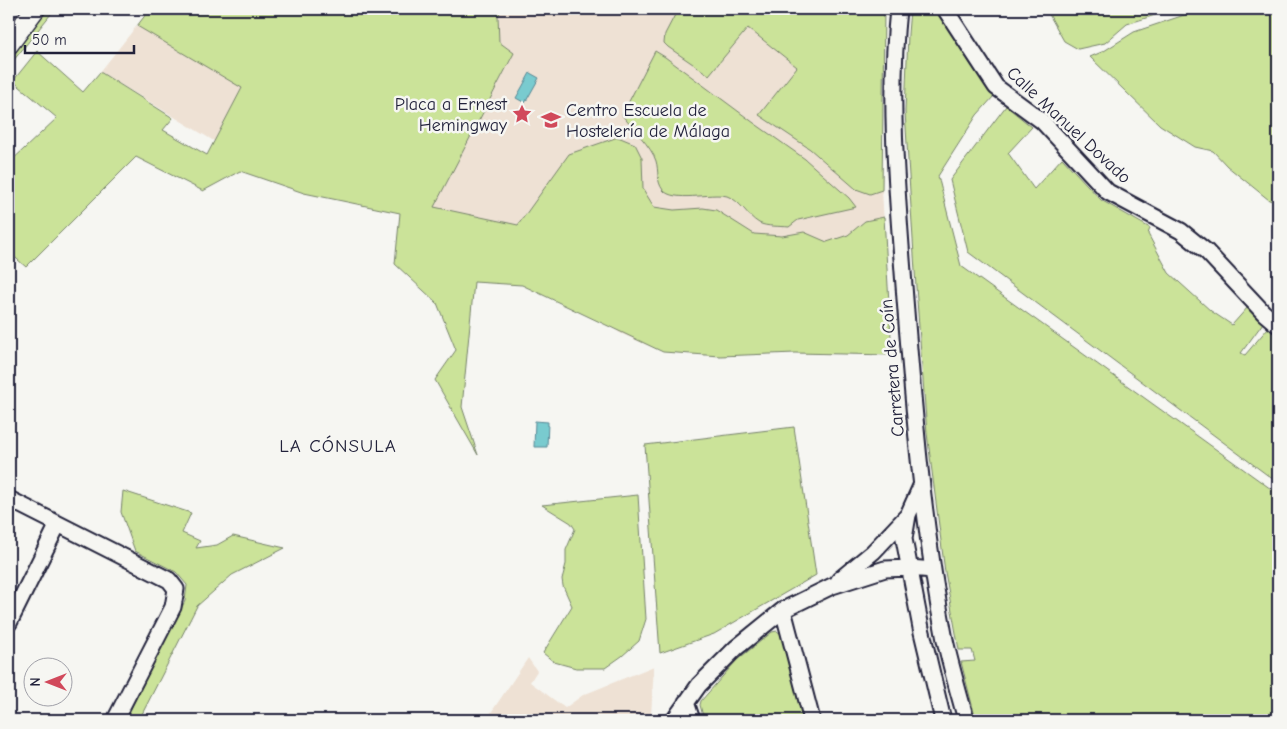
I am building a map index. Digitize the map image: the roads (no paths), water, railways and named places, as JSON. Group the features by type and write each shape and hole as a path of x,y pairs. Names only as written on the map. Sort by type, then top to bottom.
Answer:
{"main road":[{"path":"9,44 35,9"}],"street":[{"name":"Carretera de Coín","path":"898,9 895,165 921,485 946,641 966,720"},
{"name":"Calle Manuel Dovado","path":"945,9 996,87 1042,121 1108,192 1182,231 1207,252 1264,313 1278,325"},
{"path":"921,485 908,515 904,539 921,628 943,720"},
{"path":"9,499 169,580 176,589 173,607 115,720"},
{"path":"832,586 873,552 908,515"},
{"path":"9,623 58,524"},
{"path":"674,720 700,685 736,648 783,610 832,586 884,569 910,568 934,570"},
{"path":"783,610 812,720"},
{"path":"686,702 692,720"}],"water":[{"path":"530,73 539,78 525,103 516,98"},
{"path":"535,421 548,422 547,447 534,447"}],"place":[{"name":"Placa a Ernest Hemingway","path":"522,114"},
{"name":"Centro Escuela de Hostelería de Málaga","path":"551,120"}],"district":[{"name":"LA CÓNSULA","path":"338,445"}]}
